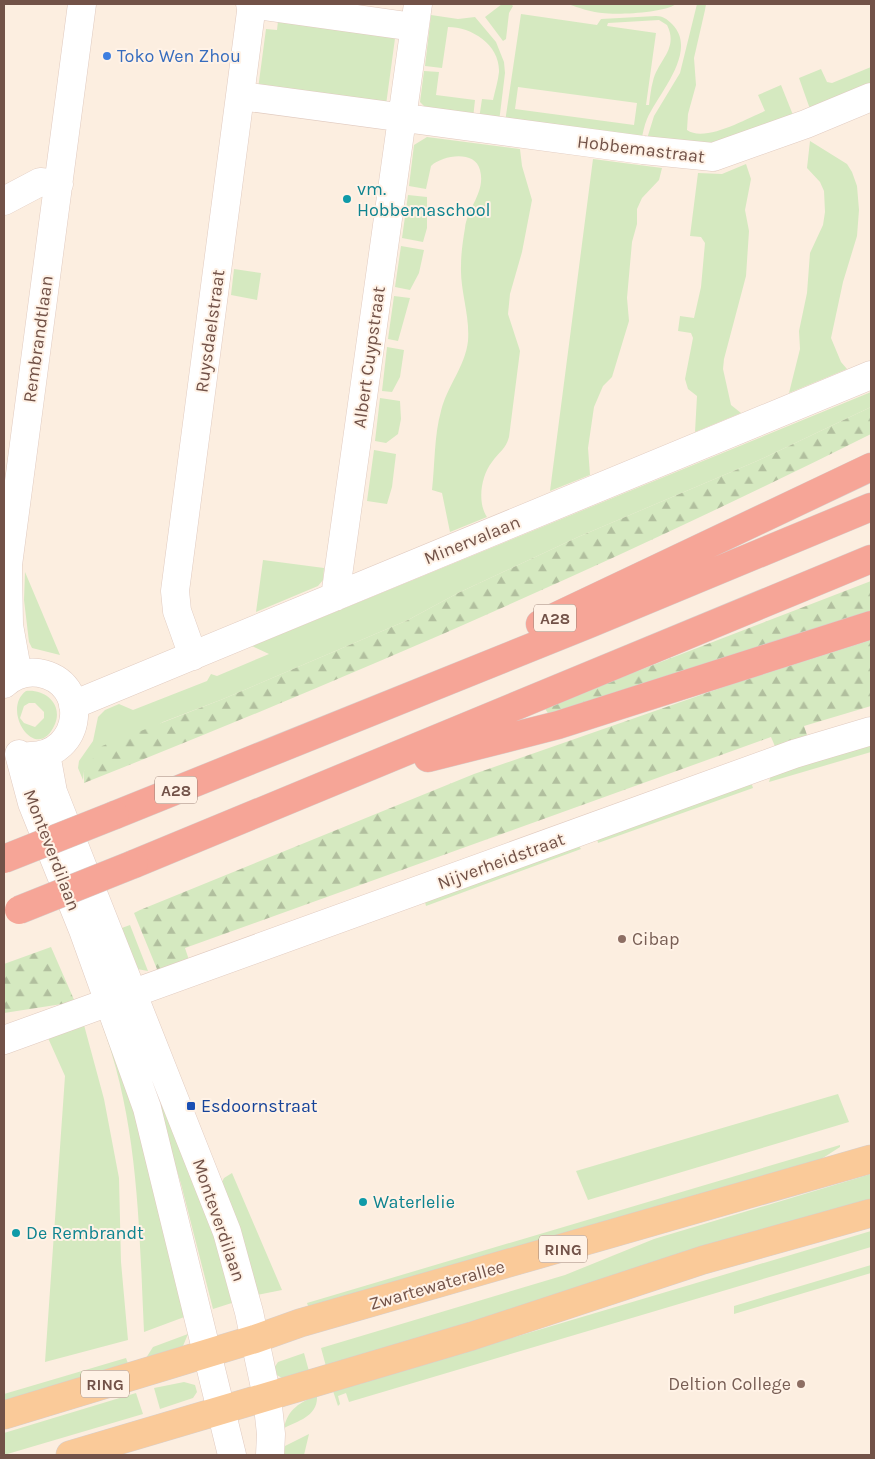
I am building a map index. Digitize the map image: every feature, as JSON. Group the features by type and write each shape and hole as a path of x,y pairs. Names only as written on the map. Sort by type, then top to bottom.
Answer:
{"highway":[{"name":"A28","path":"238,764 350,700 561,616 871,468"},
{"name":"A28","path":"4,859 589,624 871,507"},
{"path":"11,913 559,690 871,559"},
{"path":"322,785 558,724 871,625"}],"main road":[{"name":"Zwartewaterallee","path":"4,1415 300,1324 871,1159"},
{"path":"70,1455 472,1336 703,1260 871,1213"}],"street":[{"name":"Rembrandtlaan","path":"11,679 6,565 14,437 58,184 82,4"},
{"path":"252,4 416,15 401,117"},
{"name":"Ruysdaelstraat","path":"193,656 177,611 175,591 252,4"},
{"name":"Hobbemastraat","path":"241,96 643,150 712,157 806,124 871,97"},
{"name":"Albert Cuypstraat","path":"336,597 401,117"},
{"path":"4,201 40,182 58,184"},
{"name":"Minervalaan","path":"73,705 871,375"},
{"path":"11,679 34,672 49,676 67,691 73,705 74,720 69,735 60,746 46,754 28,756 11,749"},
{"name":"Nijverheidstraat","path":"121,997 759,767 871,731"},
{"name":"Monteverdilaan","path":"11,749 32,803 227,1232 268,1397 272,1434 270,1455"},
{"name":"Monteverdilaan","path":"46,754 53,792 106,922 147,1108 232,1455"},
{"path":"4,1040 121,997"}],"green space":[{"path":"502,4 511,4 513,6 509,13 506,39 503,41 485,17"},
{"path":"568,4 676,4 652,11 619,14 594,12"},
{"path":"697,4 706,4 694,58 696,85 688,114 687,130 704,134 715,132 765,111 758,95 781,85 793,115 724,147 646,142 654,116 680,73"},
{"path":"521,14 597,25 601,19 658,16 670,22 679,35 681,47 679,59 674,72 647,119 641,141 505,122","holes":["659,20 667,25 671,41 653,81 649,105 646,105 656,33 607,26 608,23","518,87 637,103 634,125 515,109"]},
{"path":"431,15 458,19 475,17 496,42 504,62 505,73 499,122 479,119 482,99 493,100 499,72 498,62 490,46 475,34 466,30 448,27 442,68 425,66"},
{"path":"278,21 396,31 386,105 258,89 266,29 277,30"},
{"path":"871,67 871,87 810,109 799,78 821,69 827,82 832,83"},
{"path":"424,71 439,72 436,95 475,100 473,118 427,109 420,102"},
{"path":"427,137 520,149 522,166 532,200 522,252 510,294 508,314 520,351 509,437 504,448 485,474 481,497 487,517 450,532 442,493 432,490 436,440 444,402 460,368 468,341 468,322 461,275 461,256 466,221 478,193 481,178 480,170 472,159 458,156 443,159 431,166 426,189 409,186 414,145"},
{"path":"810,141 847,164 857,186 859,210 857,236 843,282 831,338 841,362 847,369 789,393 800,349 799,331 807,293 810,253 823,225 825,212 824,191 820,182 807,168"},
{"path":"593,159 662,168 659,180 642,198 637,209 637,224 632,242 627,298 629,321 612,377 603,386 594,407 588,448 590,475 550,491"},
{"path":"746,164 751,179 745,210 749,231 746,276 723,369 731,405 741,413 695,432 697,396 688,389 685,379 693,338 691,333 678,331 680,316 694,318 701,287 705,243 701,237 690,236 698,173 722,174"},
{"path":"408,195 427,197 427,228 423,242 402,238"},
{"path":"401,246 424,250 419,273 410,290 395,287"},
{"path":"234,269 261,273 257,300 231,295"},
{"path":"394,296 410,298 398,341 388,339"},
{"path":"387,347 404,350 400,377 392,392 382,391"},
{"path":"871,392 871,407 757,461 578,537 458,593 408,620 223,699 163,722 84,771 83,780 78,768 79,761 93,741 98,717 105,710 119,704 133,710 207,681 211,674 217,676 269,654 252,646"},
{"path":"380,398 400,401 401,419 398,434 386,443 375,441"},
{"path":"871,407 871,434 677,528 382,660 84,783 84,771 102,746 223,699 408,620 458,593 578,537 757,461"},
{"path":"374,450 396,454 392,487 387,504 367,501"},
{"path":"263,560 324,568 323,580 318,586 256,612"},
{"path":"25,572 60,655 32,648 29,642 24,600"},
{"path":"871,581 871,614 551,718 544,707"},
{"path":"871,640 871,706 804,726 809,741 777,751 771,737 185,948 190,963 159,974 134,913 140,910 474,774 738,682"},
{"path":"26,691 40,692 51,699 57,710 57,717 48,735 39,739 31,737 24,730 19,721 17,710 19,700","holes":["29,703 35,703 44,712 44,718 35,727 24,723 20,718 24,706"]},
{"path":"871,738 871,752 769,782 771,775"},
{"path":"742,781 752,785 753,788 598,843 597,838"},
{"path":"579,846 581,849 426,906 425,902 429,894"},
{"path":"130,925 148,971 137,969 119,929"},
{"path":"51,947 75,1002 4,1013 4,964"},
{"path":"129,1012 180,1137 238,1301 213,1309 181,1184"},
{"path":"101,1022 110,1023 142,1108 187,1316 144,1332 141,1253 130,1136 114,1060"},
{"path":"84,1025 104,1099 119,1178 121,1262 128,1340 45,1362 65,1076 48,1038"},
{"path":"838,1094 849,1122 588,1200 576,1171"},
{"path":"840,1145 840,1147 801,1172 310,1311 307,1303"},
{"path":"232,1173 282,1290 257,1295 221,1184 224,1178"},
{"path":"871,1174 871,1207 327,1370 321,1348 565,1275 654,1239"},
{"path":"871,1231 871,1247 349,1402 346,1393 338,1396 340,1404 338,1406 333,1391"},
{"path":"871,1265 871,1273 734,1314 734,1306"},
{"path":"188,1334 183,1346 146,1358 153,1347"},
{"path":"304,1353 310,1375 282,1378 275,1374 274,1368 278,1362"},
{"path":"126,1358 131,1372 4,1406 4,1394"},
{"path":"184,1382 195,1385 197,1392 193,1398 160,1409 154,1388"},
{"path":"136,1393 143,1414 4,1455 4,1433"},
{"path":"317,1396 311,1413 284,1428 288,1416 296,1407"},
{"path":"309,1434 304,1455 283,1455 283,1447"}],"place":[{"name":"Toko Wen Zhou","path":"107,56"},
{"name":"vm. Hobbemaschool","path":"347,199"},
{"name":"Cibap","path":"622,939"},
{"name":"Esdoornstraat","path":"191,1106"},
{"name":"Waterlelie","path":"363,1202"},
{"name":"De Rembrandt","path":"16,1233"},
{"name":"Deltion College","path":"801,1384"}]}
